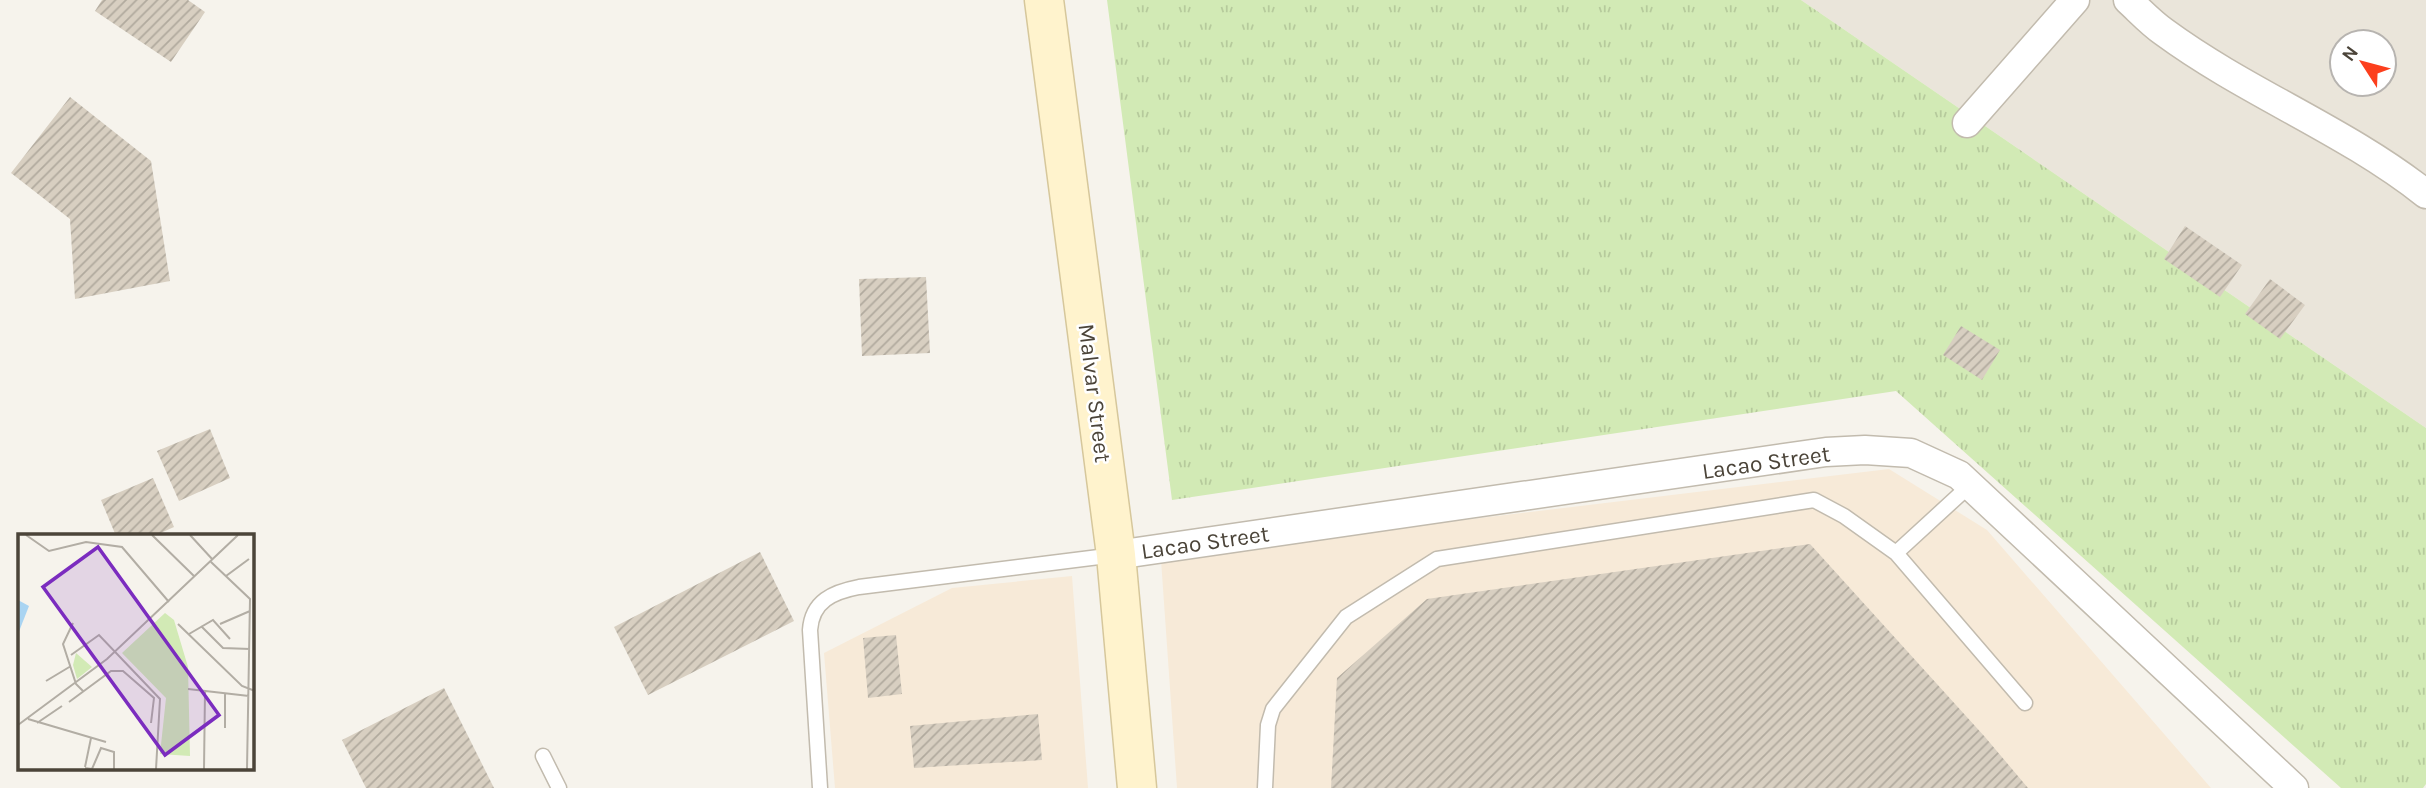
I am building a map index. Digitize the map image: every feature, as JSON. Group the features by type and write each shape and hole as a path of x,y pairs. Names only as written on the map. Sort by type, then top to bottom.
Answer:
{"main road":[{"name":"Malvar Street","path":"1044,0 1116,555 1137,788"}],"street":[{"path":"1967,122 2075,0"},
{"path":"2128,0 2162,31 2202,58 2397,171 2426,194"},
{"name":"Lacao Street","path":"1116,555 1826,452 1865,450 1911,453 1959,475 2294,788"}],"lane":[{"path":"1896,554 1969,486"},
{"path":"1265,788 1268,725 1273,709 1346,617 1437,559 1814,500 1844,516 1896,554 2025,704"},
{"path":"820,788 810,630 813,614 828,597 837,591 859,587 1116,555"},
{"path":"543,756 559,788"}],"shaded area":[{"path":"1801,0 2426,0 2426,428"},
{"path":"1889,469 1987,530 2211,788 1177,788 1161,560 1397,528"},
{"path":"1072,576 1088,788 835,788 824,653 952,588"}],"green space":[{"path":"1107,0 1801,0 2426,428 2426,784 2423,788 2341,788 1896,391 1172,500"}],"building":[{"path":"102,0 188,0 205,12 171,62 95,11"},
{"path":"70,97 151,161 170,281 75,299 70,219 11,173"},
{"path":"2185,226 2242,265 2220,297 2164,259"},
{"path":"926,277 930,353 862,356 859,279"},
{"path":"2270,279 2305,305 2280,339 2245,314"},
{"path":"1961,326 2000,350 1982,380 1943,355"},
{"path":"210,429 230,478 179,501 157,451"},
{"path":"153,478 174,527 158,534 115,534 101,500"},
{"path":"1810,544 2028,788 1331,788 1337,678 1427,599"},
{"path":"760,552 794,621 648,695 614,627"},
{"path":"896,635 902,694 868,698 863,638"},
{"path":"444,688 494,788 366,788 342,740"},
{"path":"1038,714 1042,760 914,768 910,726"}]}
